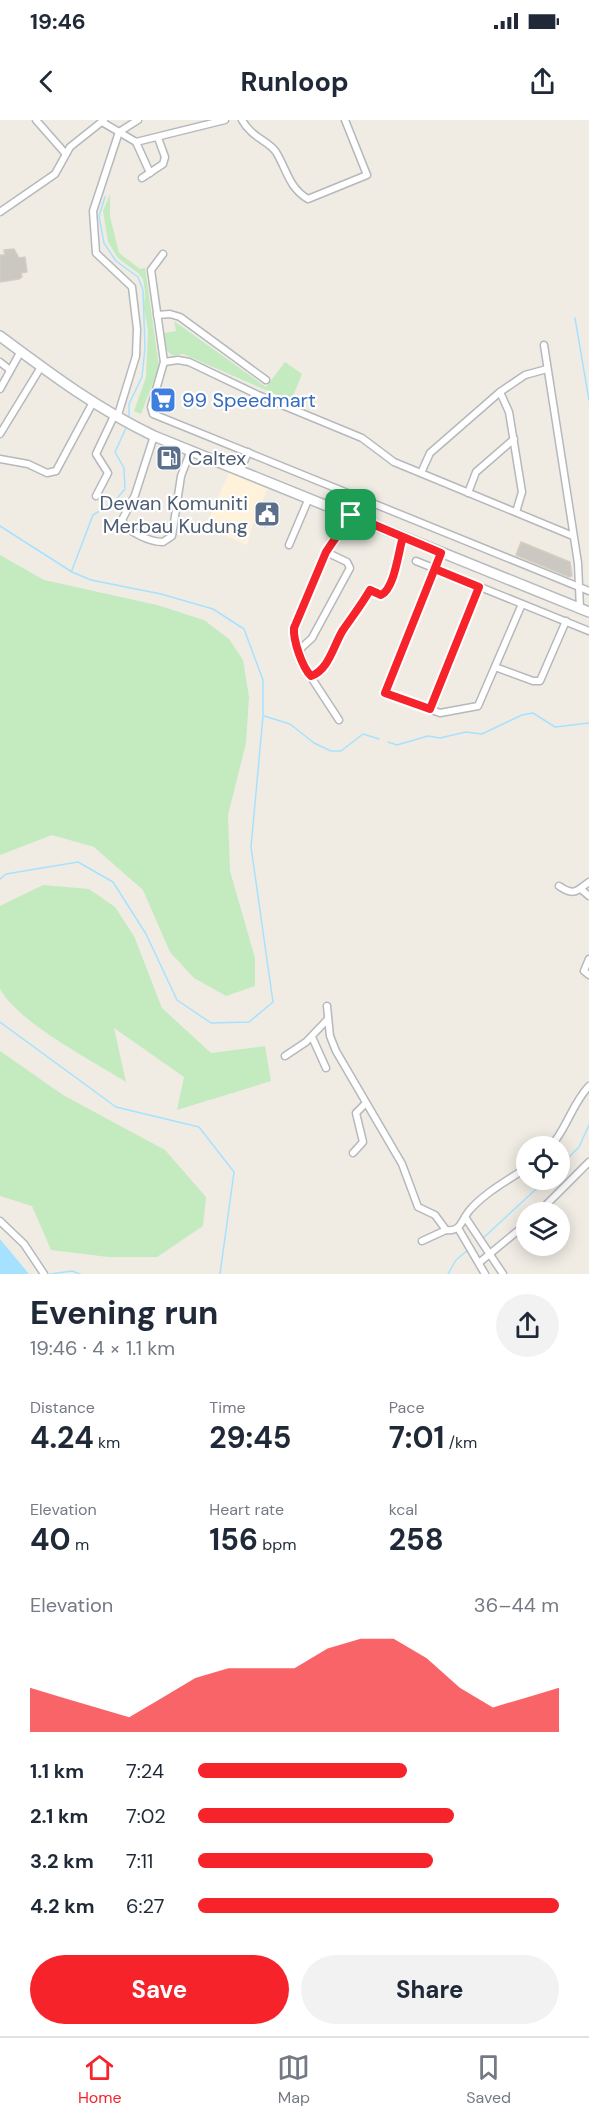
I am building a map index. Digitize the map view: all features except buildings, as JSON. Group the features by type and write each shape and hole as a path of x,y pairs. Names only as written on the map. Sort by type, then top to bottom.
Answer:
{"main road":[{"path":"0,336 92,404 154,436 241,469 585,611"}],"street":[{"path":"36,120 65,153"},
{"path":"96,496 108,473 96,454 115,417 136,356 137,329 132,287 96,253 92,224 93,211 119,132 138,120"},
{"path":"135,142 158,138 178,129 225,120"},
{"path":"242,120 251,134 274,150 292,184 308,200 367,175 345,120"},
{"path":"0,212 59,170 65,153 103,121 135,142 150,173"},
{"path":"142,178 162,166 165,160 158,138"},
{"path":"163,254 151,270 164,362 151,407 153,414 589,591"},
{"path":"157,315 170,314 180,317 266,380"},
{"path":"544,345 585,611"},
{"path":"0,389 21,351"},
{"path":"164,362 178,360 189,362 258,395 363,438 394,462 573,536"},
{"path":"0,362 10,370"},
{"path":"0,434 41,367"},
{"path":"421,473 430,453 500,392 525,375 547,369"},
{"path":"500,392 509,412 522,492 516,512"},
{"path":"0,459 28,464 47,473 56,471 92,404"},
{"path":"154,436 135,495 123,520 130,530 149,539 163,542 172,536 181,476 191,449"},
{"path":"468,493 476,472 514,439"},
{"path":"241,469 248,452"},
{"path":"289,545 309,498"},
{"path":"339,720 311,676 293,635 326,552 351,515"},
{"path":"311,676 321,670 339,642 342,631 370,590 381,595 388,589 403,537"},
{"path":"299,650 312,638 350,567 347,562 326,552"},
{"path":"441,553 385,693 445,713 475,708 480,704 522,604"},
{"path":"416,561 589,631"},
{"path":"430,709 479,587"},
{"path":"495,667 533,681 540,681 566,621"},
{"path":"559,886 571,892 582,890 589,882"},
{"path":"582,890 589,896"},
{"path":"589,959 584,971 589,975"},
{"path":"327,1006 327,1020 336,1052 402,1164 418,1207 435,1215 446,1230"},
{"path":"285,1056 312,1037 327,1020"},
{"path":"312,1037 326,1068"},
{"path":"558,1136 566,1126 574,1104 589,1086"},
{"path":"353,1153 363,1142 356,1113 366,1103"},
{"path":"549,1202 589,1162"},
{"path":"422,1241 446,1230 458,1228 465,1217 508,1178 516,1174"},
{"path":"465,1217 503,1274"},
{"path":"0,1221 24,1244 44,1274"},
{"path":"458,1228 485,1274"},
{"path":"480,1262 516,1232"}],"shaded area":[{"path":"230,471 268,488 255,518 247,545 205,527"}],"green space":[{"path":"110,194 110,216 119,253 140,269 145,268 159,367 141,414 134,411 146,377 148,331 144,308 145,292 143,279 118,258 108,242 103,211"},
{"path":"174,321 266,387 285,362 302,374 291,401 183,354 173,356 167,351 164,333 176,331"},
{"path":"0,555 44,580 157,605 204,620 229,639 243,660 249,697 246,743 228,815 230,871 255,958 255,986 226,996 194,978 170,952 143,890 94,847 52,835 0,855"},
{"path":"43,885 89,889 115,907 134,936 162,1008 211,1053 265,1046 271,1081 177,1110 184,1077 114,1028 126,1082 57,1040 23,1015 9,1002 0,989 0,906"},
{"path":"0,1051 63,1095 165,1150 206,1197 203,1226 157,1257 108,1257 51,1250 32,1206 0,1196"}],"water":[{"path":"0,1239 29,1274 0,1274"}],"waterway":[{"path":"105,197 99,216 104,243 116,261 138,277 143,290 145,348 142,377 129,404 129,420"},
{"path":"575,318 589,400"},
{"path":"72,570 93,515 114,502 125,489 124,468 115,452 126,428"},
{"path":"0,526 72,572 91,580 161,594 213,609 244,629 263,680 263,716 251,847 273,1002 249,1022 211,1023 177,1000 146,934 113,882 78,862 6,874 0,879"},
{"path":"388,742 397,745 428,736 440,738 466,732 482,734 522,715 533,713 555,727 589,723"},
{"path":"264,716 290,724 314,743 331,751 341,751 363,734 379,739"},
{"path":"0,1022 116,1107 199,1127 234,1172 220,1274"},
{"path":"570,1156 579,1147 589,1125"},
{"path":"481,1240 535,1190"},
{"path":"448,1274 456,1260 468,1250"},
{"path":"50,1274 72,1271 80,1274"}],"place":[{"name":"99 Speedmart","path":"163,400"},
{"name":"Caltex","path":"169,458"},
{"name":"Dewan Komuniti Merbau Kudung","path":"267,514"}],"route":[{"path":"351,515 326,552 294,628 293,635 305,668 311,676 321,670 339,642 342,631 370,590 381,595 386,592 394,574 396,557 403,537 441,553 435,569 479,587 430,709 385,693 441,553 351,515"}]}
